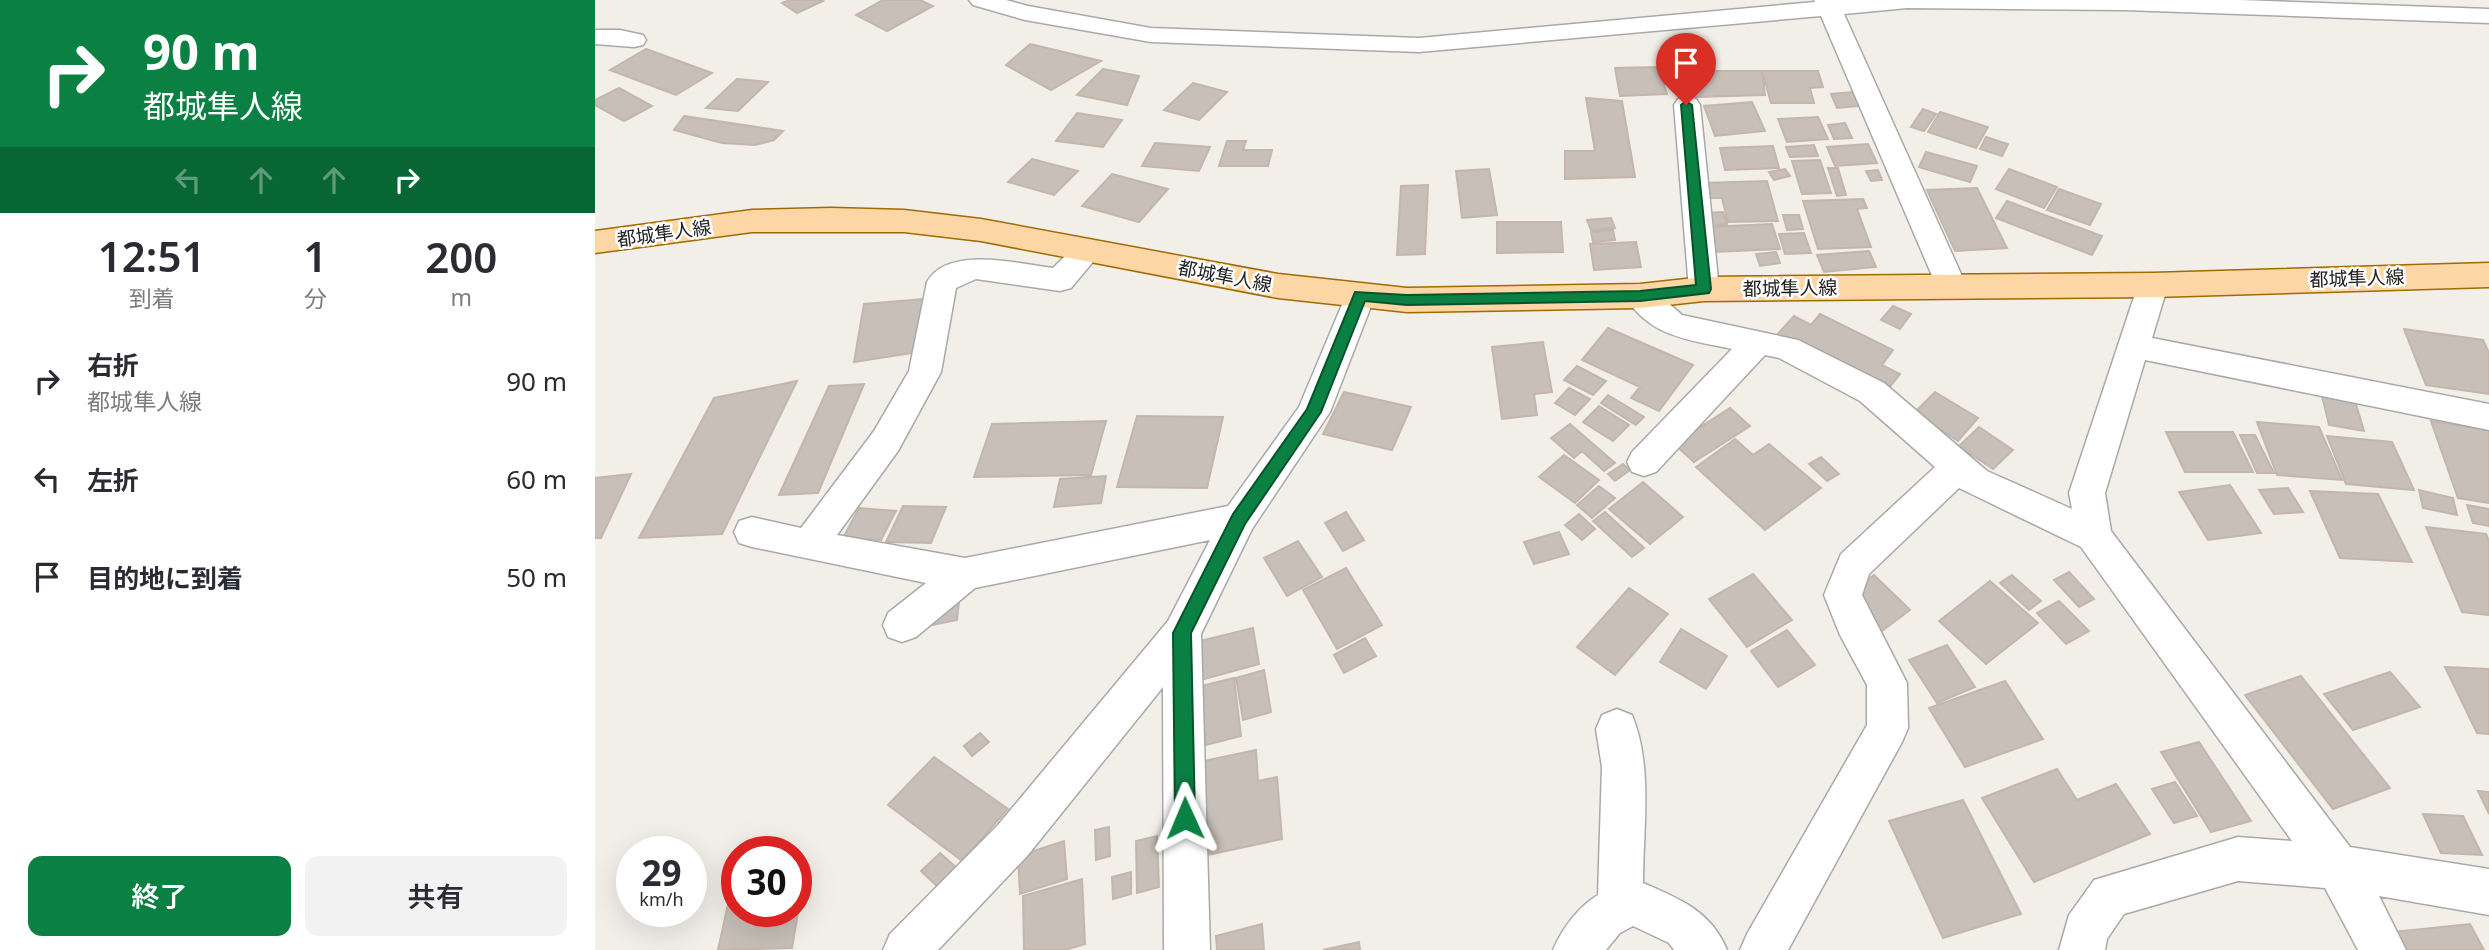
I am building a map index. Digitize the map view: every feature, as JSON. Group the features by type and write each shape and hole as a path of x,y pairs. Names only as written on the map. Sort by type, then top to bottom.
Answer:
{"main road":[{"name":"都城隼人線","path":"595,242 752,221 904,221 981,230 1279,286 1407,300 1640,296 1704,289 2153,285 2489,275"}],"street":[{"path":"981,0 1025,13 1151,35 1419,45 1828,4 1907,1 2124,3 2489,16"},
{"path":"1828,4 1951,285"},
{"path":"595,37 634,40"},
{"path":"1686,105 1704,289"},
{"path":"809,545 886,441 925,372 942,282 973,268 1060,280 1088,250"},
{"path":"2153,285 2087,493 2094,536 2338,867 2383,950"},
{"path":"907,950 1013,840 1182,633 1239,519 1313,412 1360,296"},
{"path":"1640,296 1673,324 1787,348 1872,392 1975,481 2094,536"},
{"path":"1644,462 1758,342"},
{"path":"2134,346 2489,417"},
{"path":"1763,950 1887,728 1887,683 1854,623 1843,595 1854,565 1958,467"},
{"path":"752,531 809,545 965,574 1239,519"},
{"path":"902,625 965,574"},
{"path":"1182,633 1187,950"},
{"path":"1617,729 1623,767 1620,908"},
{"path":"2082,950 2085,931 2110,896 2238,859 2338,867 2489,892"},
{"path":"1576,950 1604,916 1632,901 1685,927 1704,950"}],"building":[{"path":"790,0 823,1 797,13 782,3"},
{"path":"883,0 920,0 933,6 887,31 856,15"},
{"path":"1030,44 1101,61 1051,90 1006,65"},
{"path":"646,49 712,73 676,95 610,70"},
{"path":"1658,67 1667,94 1620,96 1615,68"},
{"path":"1103,69 1139,76 1127,105 1077,95"},
{"path":"1687,71 1762,71 1765,95 1696,97"},
{"path":"1762,71 1818,71 1823,87 1810,88 1814,103 1771,103"},
{"path":"737,79 768,82 738,111 706,108"},
{"path":"1193,83 1227,92 1199,120 1164,110"},
{"path":"619,88 652,106 624,121 595,105 595,100"},
{"path":"1854,92 1861,106 1837,108 1831,94"},
{"path":"1586,98 1622,101 1635,177 1565,179 1565,151 1595,151"},
{"path":"1752,102 1765,131 1715,136 1704,106"},
{"path":"1923,109 1936,114 1924,131 1911,127"},
{"path":"1940,112 1988,127 1976,148 1928,132"},
{"path":"1077,113 1122,120 1103,147 1056,141"},
{"path":"684,116 783,131 774,140 755,145 722,143 674,130"},
{"path":"1818,117 1828,139 1787,142 1778,119"},
{"path":"1845,123 1852,138 1834,139 1828,125"},
{"path":"1986,137 2008,144 2002,156 1980,149"},
{"path":"1227,141 1246,141 1243,150 1272,150 1268,166 1219,166"},
{"path":"1155,143 1210,147 1199,171 1142,166"},
{"path":"1868,144 1877,163 1835,166 1827,147"},
{"path":"1814,145 1818,156 1790,157 1786,147"},
{"path":"1773,146 1779,168 1725,170 1720,148"},
{"path":"1926,152 1977,166 1970,182 1919,167"},
{"path":"1032,159 1078,171 1054,195 1008,182"},
{"path":"1820,160 1831,193 1802,194 1792,161"},
{"path":"1828,168 1838,168 1846,195 1837,196"},
{"path":"1489,169 1497,215 1462,218 1456,171"},
{"path":"1785,169 1790,176 1774,180 1769,172"},
{"path":"2009,169 2057,187 2044,208 1996,189"},
{"path":"1878,170 1882,180 1871,181 1866,171"},
{"path":"1112,174 1168,189 1139,222 1082,206"},
{"path":"1767,181 1778,221 1728,222 1722,198 1707,198 1703,183"},
{"path":"1428,185 1425,254 1397,255 1401,186"},
{"path":"1977,188 2007,248 1955,251 1927,190"},
{"path":"2059,189 2101,204 2090,225 2047,210"},
{"path":"1863,199 1867,208 1857,209 1871,247 1818,249 1803,201"},
{"path":"2007,201 2102,236 2092,255 1996,218"},
{"path":"1723,212 1727,224 1707,226 1704,213"},
{"path":"1783,215 1799,215 1803,229 1787,230"},
{"path":"1611,218 1615,228 1591,230 1587,220"},
{"path":"1497,222 1561,222 1563,252 1497,253"},
{"path":"1772,224 1780,249 1714,252 1708,227"},
{"path":"1613,230 1615,240 1593,242 1591,232"},
{"path":"1804,233 1811,253 1785,254 1779,234"},
{"path":"1636,242 1641,267 1594,270 1590,244"},
{"path":"1869,251 1876,267 1824,272 1817,255"},
{"path":"1776,252 1780,263 1760,266 1756,254"},
{"path":"923,299 919,352 854,362 864,304"},
{"path":"1893,306 1911,314 1900,329 1881,320"},
{"path":"1820,314 1893,350 1882,365 1900,374 1885,393 1776,336 1794,316 1811,325"},
{"path":"1608,328 1693,365 1659,411 1631,398 1640,387 1582,360"},
{"path":"2404,329 2483,340 2489,353 2489,394 2426,385"},
{"path":"1543,342 1552,392 1534,394 1537,415 1502,419 1492,347"},
{"path":"1577,366 1606,381 1593,395 1564,380"},
{"path":"797,381 722,534 639,538 714,398"},
{"path":"864,384 818,493 779,495 829,386"},
{"path":"1569,388 1590,399 1575,415 1555,403"},
{"path":"1344,392 1411,407 1392,450 1323,434"},
{"path":"1935,392 1978,418 1958,441 1914,413"},
{"path":"1608,395 1644,417 1636,425 1601,403"},
{"path":"2322,396 2355,401 2364,431 2329,425"},
{"path":"1599,406 1629,425 1613,441 1583,422"},
{"path":"1730,408 1750,426 1694,462 1674,444"},
{"path":"1137,416 1223,417 1207,488 1117,487"},
{"path":"1106,421 1091,475 974,477 992,424"},
{"path":"2431,421 2489,430 2489,503 2458,498"},
{"path":"2257,422 2319,427 2342,480 2277,475"},
{"path":"1570,424 1615,463 1604,471 1582,451 1574,458 1551,438"},
{"path":"1979,427 2013,450 1993,469 1959,446"},
{"path":"2166,432 2233,432 2253,472 2185,472"},
{"path":"2240,435 2255,435 2274,473 2257,473"},
{"path":"2327,436 2392,442 2414,490 2346,484"},
{"path":"1735,439 1753,455 1769,444 1821,488 1765,530 1696,467"},
{"path":"1564,455 1599,480 1575,503 1539,477"},
{"path":"1821,457 1839,474 1827,481 1809,464"},
{"path":"1623,464 1630,470 1615,481 1608,474"},
{"path":"631,474 601,538 595,538 595,478"},
{"path":"1106,476 1101,503 1054,507 1060,479"},
{"path":"1643,482 1683,517 1650,544 1609,509"},
{"path":"2230,485 2261,533 2208,540 2179,492"},
{"path":"1599,486 1615,498 1592,518 1577,505"},
{"path":"2288,488 2303,512 2274,514 2259,490"},
{"path":"2419,490 2453,498 2457,515 2423,508"},
{"path":"2310,491 2378,494 2412,562 2340,558"},
{"path":"2467,505 2489,509 2489,526 2473,523"},
{"path":"903,506 946,507 931,543 886,542"},
{"path":"859,508 896,511 881,540 843,538"},
{"path":"1346,512 1364,540 1343,551 1325,523"},
{"path":"1605,512 1644,548 1632,557 1593,521"},
{"path":"1579,514 1595,529 1582,540 1565,525"},
{"path":"2426,527 2486,534 2489,541 2489,615 2462,612"},
{"path":"1559,532 1569,554 1534,564 1524,542"},
{"path":"1298,541 1322,577 1287,596 1264,558"},
{"path":"1346,568 1382,625 1337,649 1303,590"},
{"path":"2069,572 2094,599 2079,607 2054,580"},
{"path":"1753,574 1792,620 1747,647 1709,599"},
{"path":"1874,575 1910,610 1882,631 1846,595"},
{"path":"2012,575 2041,601 2029,610 2000,583"},
{"path":"1990,581 2038,623 1986,664 1939,621"},
{"path":"1629,588 1668,614 1615,675 1577,647"},
{"path":"2059,601 2089,631 2066,644 2037,613"},
{"path":"959,602 957,620 923,627 926,608"},
{"path":"1253,628 1259,664 1197,681 1192,643"},
{"path":"1681,629 1727,656 1706,689 1660,662"},
{"path":"1787,630 1815,665 1778,687 1751,651"},
{"path":"1365,638 1376,656 1344,673 1334,655"},
{"path":"1947,645 1975,687 1937,703 1909,660"},
{"path":"2445,667 2489,669 2489,734 2477,733"},
{"path":"1264,670 1271,712 1243,720 1236,678"},
{"path":"2390,672 2420,707 2353,730 2324,694"},
{"path":"2301,676 2390,788 2333,809 2245,695"},
{"path":"1234,678 1241,736 1202,746 1197,687"},
{"path":"2005,681 2043,739 1965,767 1929,708"},
{"path":"980,733 989,742 972,756 964,746"},
{"path":"2199,742 2251,821 2211,832 2161,752"},
{"path":"1256,750 1258,781 1277,777 1282,839 1198,857 1194,763"},
{"path":"934,757 1008,809 962,861 888,805"},
{"path":"2057,769 2077,800 2116,784 2150,834 2034,882 1982,798"},
{"path":"2175,782 2197,816 2174,823 2152,789"},
{"path":"2478,791 2489,792 2489,814"},
{"path":"1963,800 2021,914 1943,938 1889,821"},
{"path":"2423,814 2463,816 2482,855 2441,853"},
{"path":"1109,827 1110,856 1096,860 1095,830"},
{"path":"1157,836 1159,887 1137,893 1136,841"},
{"path":"1064,841 1067,879 1020,894 1018,856"},
{"path":"940,853 958,869 939,888 921,871"},
{"path":"1131,872 1131,894 1113,899 1112,877"},
{"path":"1082,879 1085,944 1065,950 1024,950 1023,896"},
{"path":"1262,924 1264,950 1217,950 1216,936"},
{"path":"2470,924 2484,950 2402,950 2392,932"},
{"path":"723,927 796,927 792,948 718,950"},
{"path":"1359,942 1360,950 1323,950"}],"route":[{"path":"1185,818 1182,633 1239,519 1313,412 1360,296 1407,300 1640,296 1704,289 1686,105"}]}
